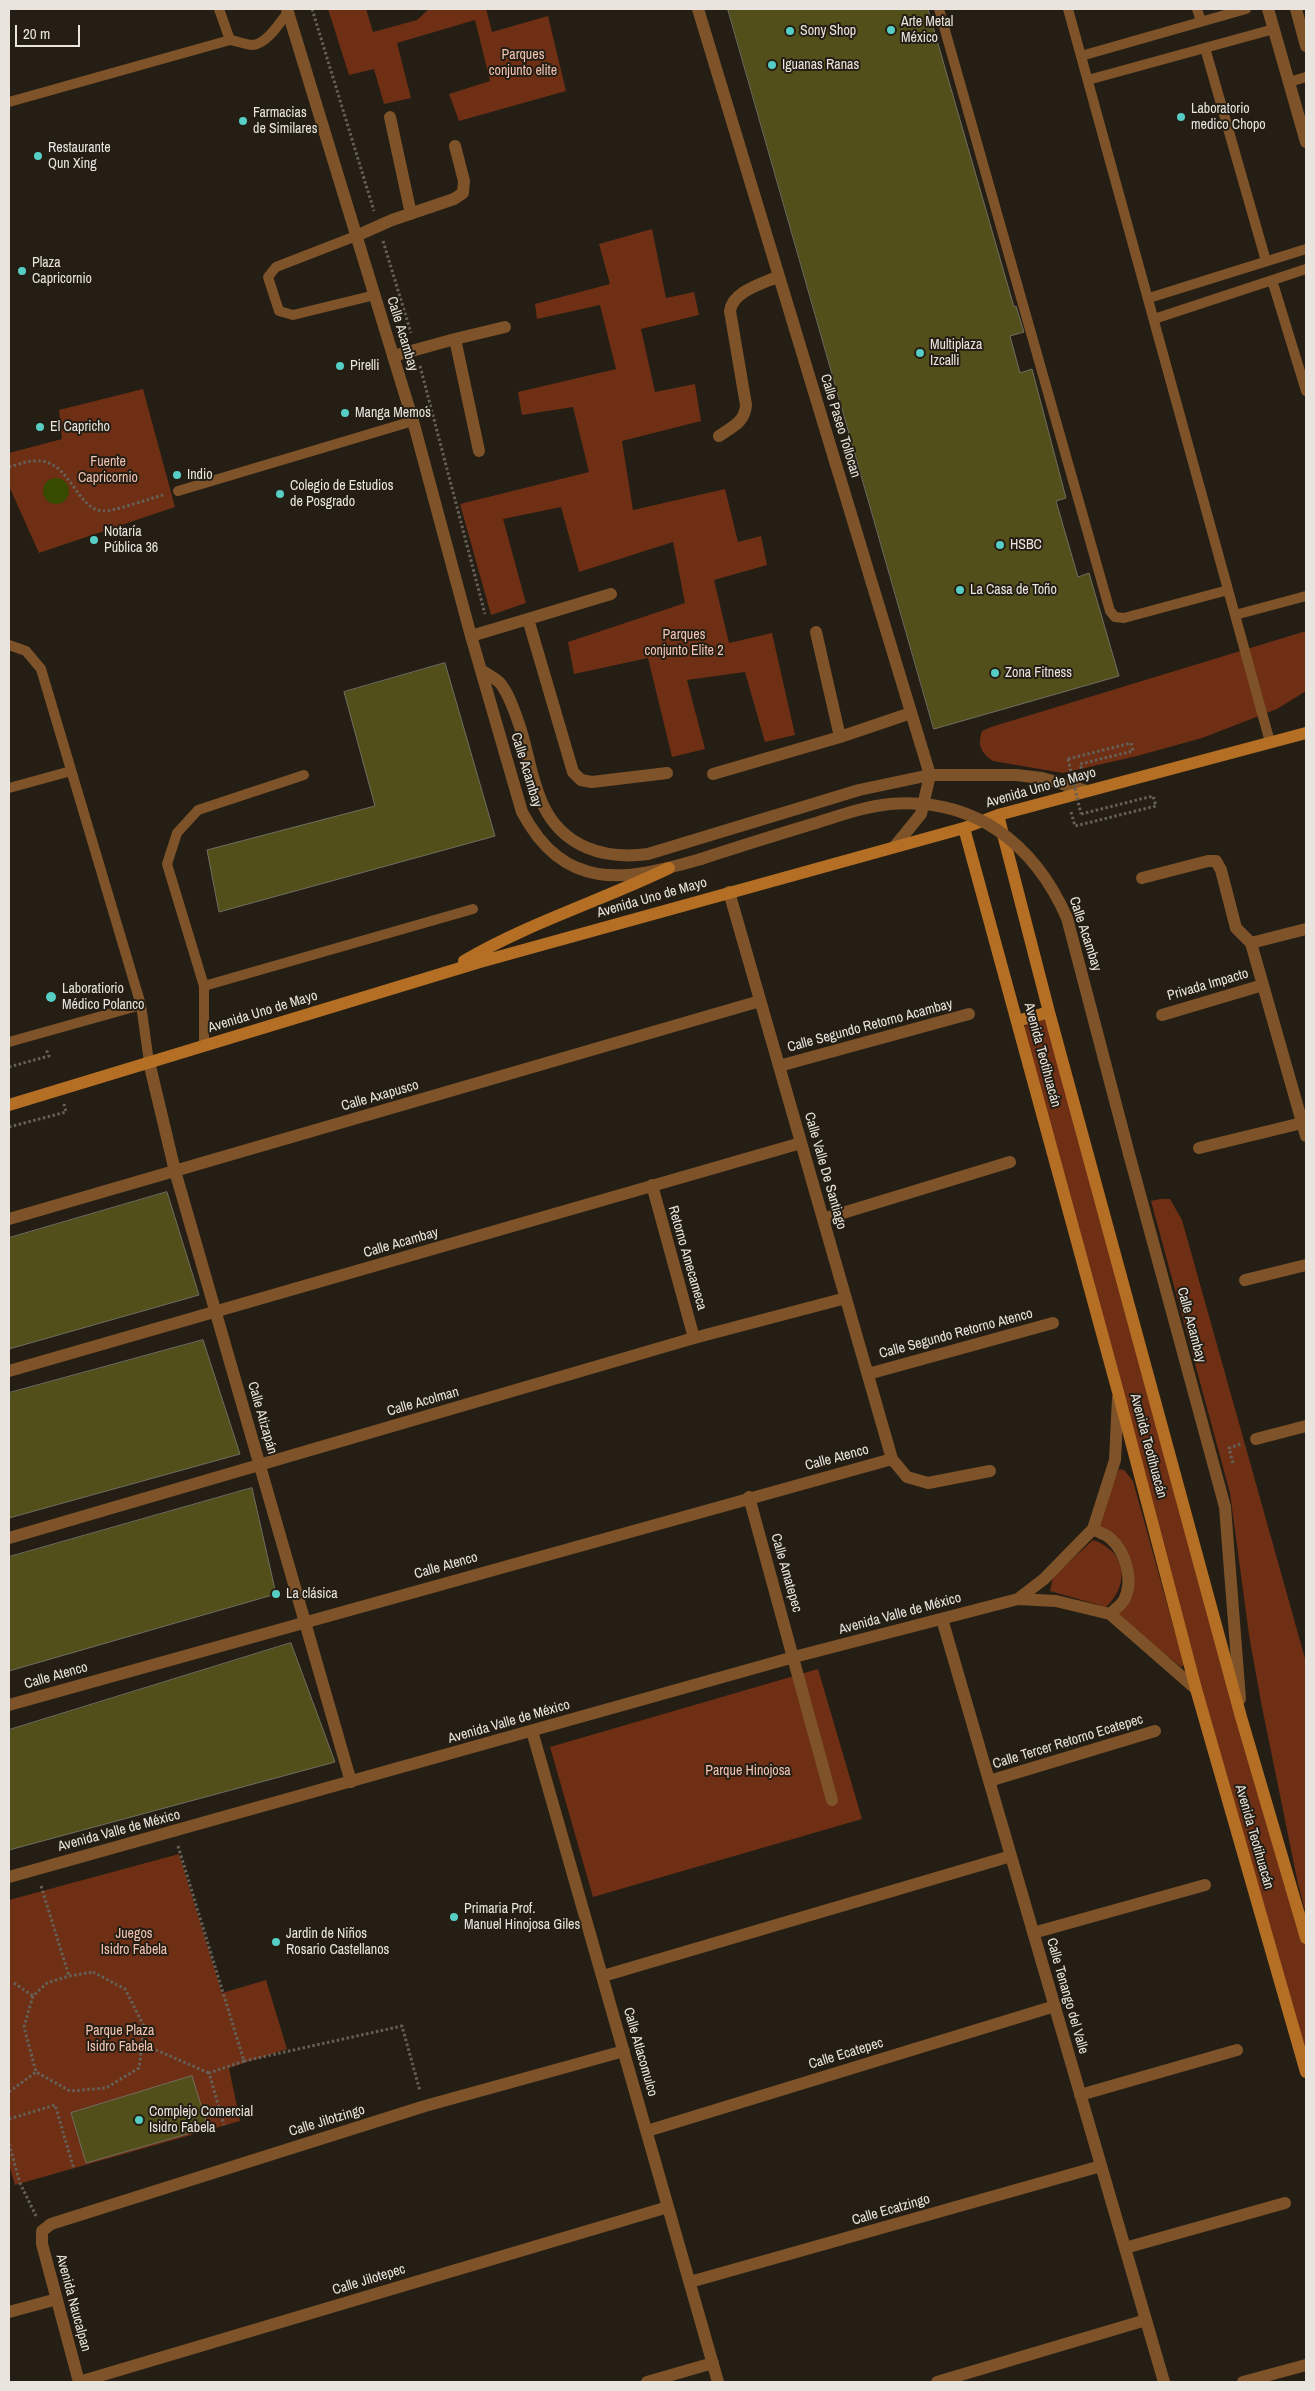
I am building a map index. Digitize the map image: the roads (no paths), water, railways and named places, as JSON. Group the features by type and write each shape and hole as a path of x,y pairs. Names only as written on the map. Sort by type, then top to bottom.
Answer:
{"main road":[{"name":"Avenida Uno de Mayo","path":"9,1105 447,972 964,828 998,815 1306,733"},
{"name":"Avenida Teotihuacán","path":"998,815 1049,1012 1241,1716 1306,1938"},
{"name":"Avenida Teotihuacán","path":"964,828 1118,1392 1196,1689 1306,2072"},
{"path":"447,972 509,938 669,868"},
{"path":"1017,1020 1049,1012"}],"street":[{"name":"Calle Paseo Tollocan","path":"698,9 930,775"},
{"path":"1268,9 1306,142"},
{"path":"1296,9 1306,46"},
{"name":"Calle Acambay","path":"287,10 413,421 471,636 522,812 530,827 545,846 572,867 588,872 619,875 644,873 701,859 850,812 889,804 929,804 968,813 1005,835 1022,849 1045,876 1059,900 1067,918 1225,1507 1241,1716"},
{"path":"390,117 411,214"},
{"path":"356,236 378,226 454,199 463,193 464,181 455,146"},
{"path":"718,436 742,420 746,414 730,311 732,302 739,295 779,276"},
{"path":"393,356 505,328"},
{"path":"455,340 479,451"},
{"path":"471,636 611,594"},
{"path":"528,619 573,772 581,780 592,782 667,773"},
{"path":"816,632 840,737"},
{"name":"Calle Acambay","path":"481,670 499,682 509,699 521,732 537,789 551,819 562,832 576,843 602,854 633,856 648,854 859,790 930,775 1016,775 1042,778 1087,791"},
{"path":"713,774 840,737 911,713"},
{"path":"895,846 921,814 930,775"},
{"path":"1142,878 1208,861 1216,862 1221,870 1236,928 1251,943 1306,1136"},
{"name":"Calle Valle De Santiago","path":"729,892 892,1459"},
{"path":"1251,943 1306,928"},
{"name":"Privada Impacto","path":"1162,1015 1263,985"},
{"name":"Calle Axapusco","path":"9,1219 760,1001"},
{"name":"Calle Segundo Retorno Acambay","path":"779,1066 969,1014"},
{"name":"Calle Atizapán","path":"149,1062 175,1171 351,1782"},
{"path":"1199,1148 1302,1123"},
{"name":"Calle Acambay","path":"9,1371 801,1143"},
{"path":"823,1220 1010,1162"},
{"name":"Retorno Amecameca","path":"652,1185 694,1338"},
{"path":"1245,1280 1306,1265"},
{"name":"Calle Acolman","path":"9,1538 694,1338 846,1298"},
{"name":"Calle Segundo Retorno Atenco","path":"868,1374 1052,1322"},
{"name":"Avenida Valle de México","path":"1018,1599 1044,1579 1093,1529 1115,1460 1118,1392"},
{"path":"1256,1439 1306,1426"},
{"path":"892,1459 907,1477 928,1483 990,1471"},
{"name":"Calle Atenco","path":"9,1704 749,1497 892,1459"},
{"name":"Calle Amatepec","path":"749,1497 832,1800"},
{"path":"1093,1529 1110,1538 1120,1552 1126,1566 1128,1582 1124,1600 1110,1614"},
{"name":"Avenida Valle de México","path":"9,1877 794,1657 1018,1599 1056,1601 1110,1614 1196,1689"},
{"name":"Calle Tenango del Valle","path":"942,1619 1164,2382"},
{"name":"Calle Atlacomulco","path":"532,1731 718,2382"},
{"name":"Calle Tercer Retorno Ecatepec","path":"989,1781 1155,1731"},
{"path":"603,1976 1011,1856"},
{"path":"1033,1933 1205,1885"},
{"name":"Calle Ecatepec","path":"647,2131 1055,2006"},
{"path":"1080,2095 1238,2050"},
{"name":"Calle Jilotzingo","path":"42,2231 51,2224 424,2106 624,2051"},
{"name":"Calle Ecatzingo","path":"690,2282 1101,2166"},
{"path":"1125,2248 1286,2203"},
{"name":"Calle Jilotepec","path":"79,2382 668,2207"},
{"name":"Avenida Naucalpan","path":"42,2231 42,2244 79,2382"},
{"path":"9,2312 56,2298"},
{"path":"937,2382 1146,2320"},
{"path":"647,2382 713,2363"},
{"path":"1243,2382 1306,2365"}],"lane":[{"path":"219,9 230,40"},
{"path":"939,9 1110,611 1115,617 1124,618 1228,590"},
{"path":"1068,9 1270,742"},
{"path":"1197,9 1200,21"},
{"path":"1081,56 1246,9"},
{"path":"9,102 230,40 252,45 259,43 270,35 287,10"},
{"path":"1088,80 1274,29"},
{"path":"1205,48 1266,262"},
{"path":"1289,82 1306,77"},
{"path":"356,236 276,267 268,277 279,312 293,315 374,295"},
{"path":"1149,298 1306,249"},
{"path":"1154,319 1306,269"},
{"path":"1272,280 1306,391"},
{"path":"178,491 413,421"},
{"path":"1235,615 1306,596"},
{"path":"9,645 26,651 41,669 141,1005 149,1062"},
{"path":"9,788 71,771"},
{"path":"204,1046 204,986 167,864 176,833 198,810 304,775"},
{"path":"204,986 474,909"},
{"path":"9,1042 141,1005"}],"place":[{"name":"Arte Metal México","path":"891,30"},
{"name":"Sony Shop","path":"790,31"},
{"name":"Iguanas Ranas","path":"772,65"},
{"name":"Laboratorio medico Chopo","path":"1181,117"},
{"name":"Farmacias de Similares","path":"243,121"},
{"name":"Restaurante Qun Xing","path":"38,156"},
{"name":"Plaza Capricornio","path":"22,271"},
{"name":"Multiplaza Izcalli","path":"920,353"},
{"name":"Pirelli","path":"340,366"},
{"name":"Manga Memo´s","path":"345,413"},
{"name":"El Capricho","path":"40,427"},
{"name":"Indio","path":"177,475"},
{"name":"Colegio de Estudios de Posgrado","path":"280,494"},
{"name":"Notaría Pública 36","path":"94,540"},
{"name":"HSBC","path":"1000,545"},
{"name":"La Casa de Toño","path":"960,590"},
{"name":"Zona Fitness","path":"995,673"},
{"name":"Laboratiorio Médico Polanco","path":"51,997"},
{"name":"La clásica","path":"276,1594"},
{"name":"Primaria Prof. Manuel Hinojosa Giles","path":"454,1917"},
{"name":"Jardin de Niños Rosario Castellanos","path":"276,1942"},
{"name":"Complejo Comercial Isidro Fabela","path":"139,2120"}],"park label":[{"name":"Parques conjunto elite","path":"523,64"},
{"name":"Fuente Capricornio","path":"108,470"},
{"name":"Parques conjunto Elite 2","path":"684,644"},
{"name":"Parque Hinojosa","path":"748,1771"},
{"name":"Juegos Isidro Fabela","path":"134,1942"},
{"name":"Parque Plaza Isidro Fabela","path":"120,2040"}]}
